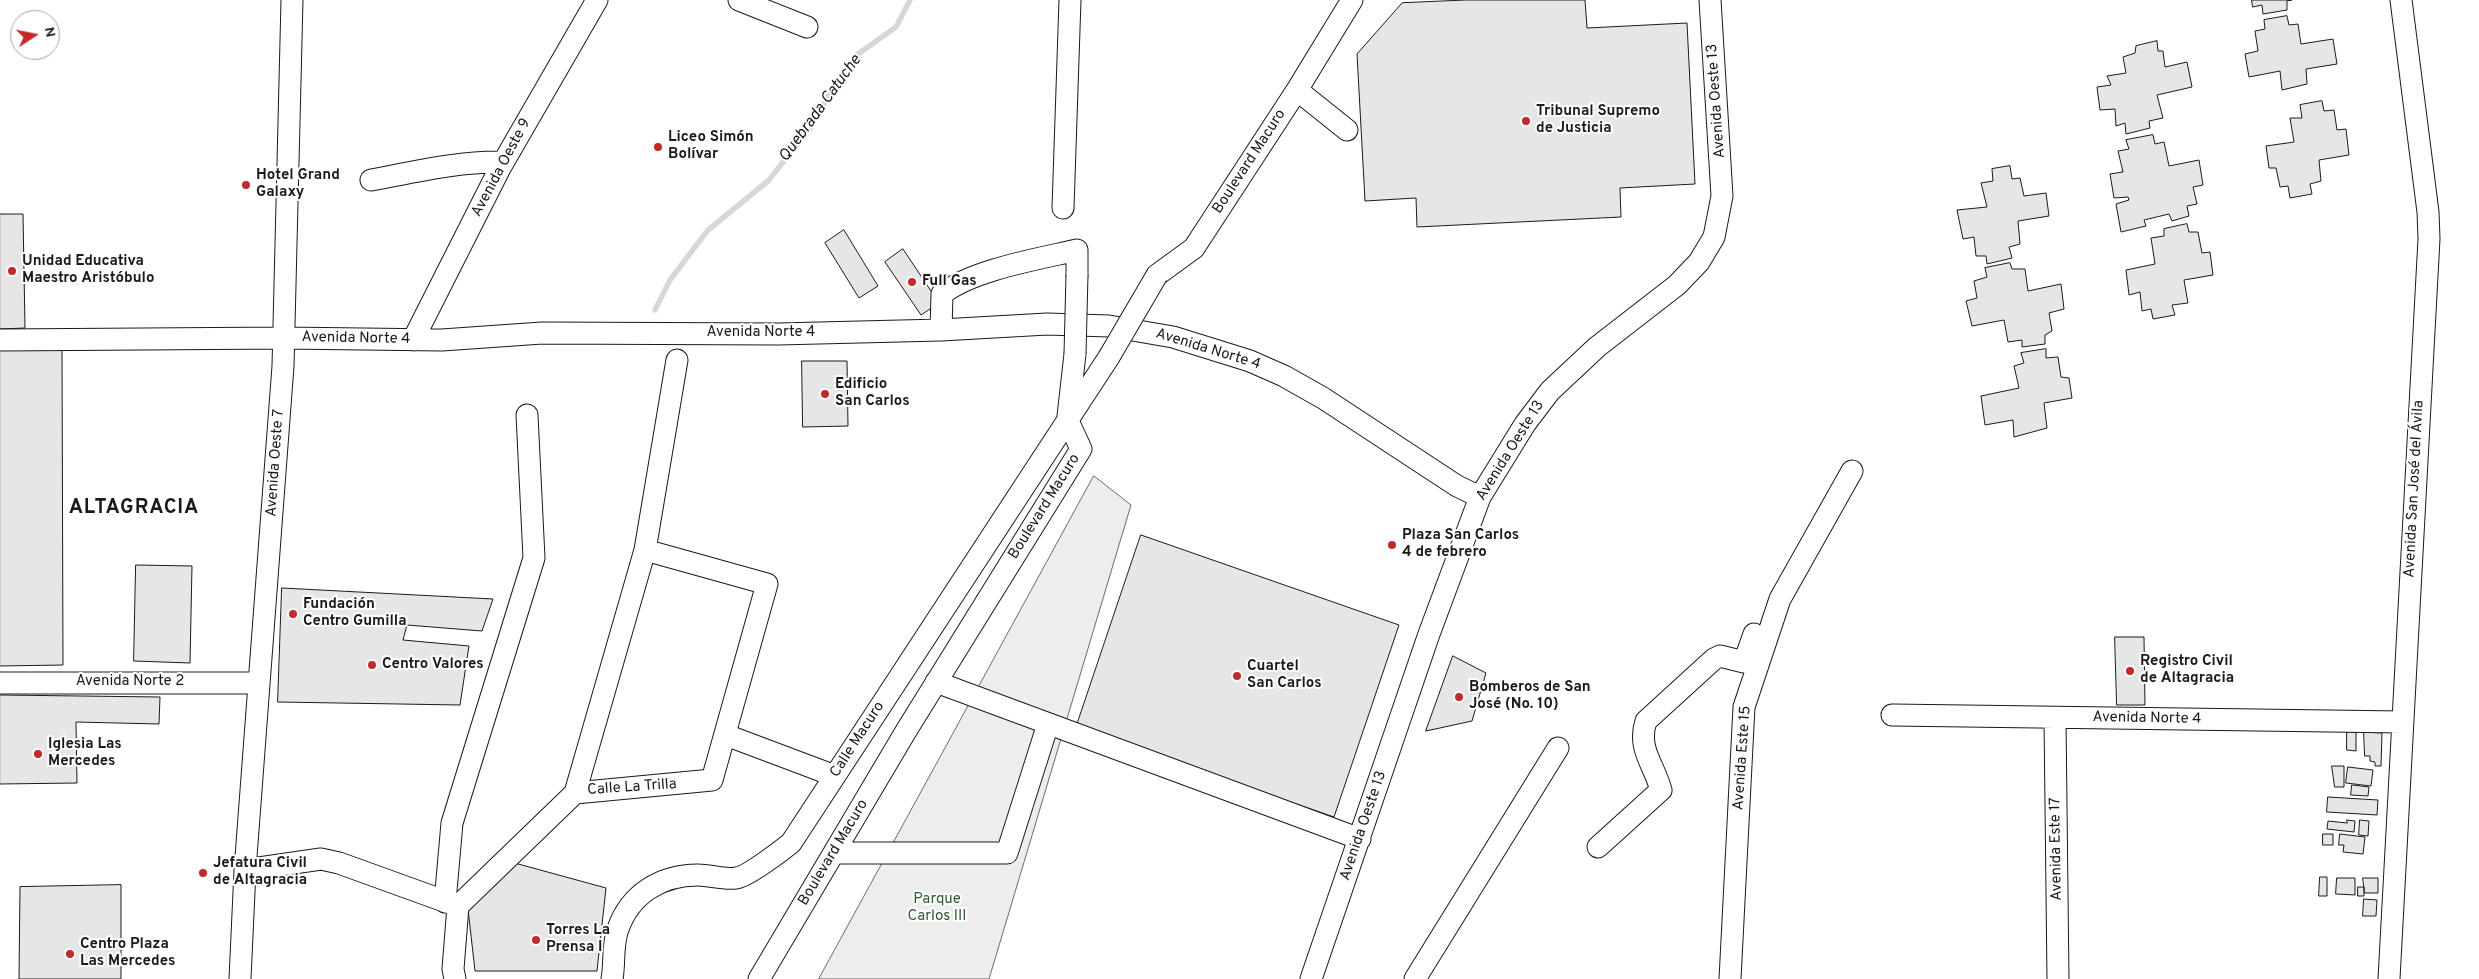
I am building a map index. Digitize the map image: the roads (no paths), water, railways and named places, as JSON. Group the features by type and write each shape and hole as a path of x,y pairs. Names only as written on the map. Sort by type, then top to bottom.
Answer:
{"street":[{"name":"Avenida Oeste 7","path":"240,979 245,870 284,338 292,0"},
{"name":"Avenida Oeste 9","path":"413,340 503,162 597,0"},
{"path":"738,0 807,27"},
{"path":"1063,208 1070,0"},
{"name":"Boulevard Macuro","path":"759,979 936,682 1081,449 1068,421 1109,357 1157,275 1194,248 1297,90 1352,0"},
{"name":"Avenida Oeste 13","path":"1311,979 1429,634 1480,497 1550,390 1597,347 1677,284 1699,262 1714,237 1722,196 1710,0"},
{"name":"Avenida San José del Ávila","path":"2389,979 2429,239 2428,212 2401,0"},
{"path":"1297,90 1347,130"},
{"path":"372,180 488,161 503,162"},
{"path":"941,330 942,294 954,285 1025,262 1077,250 1075,354 1068,421"},
{"name":"Avenida Norte 4","path":"0,340 284,338 413,340 542,333 766,334 1094,324 1173,337 1250,361 1284,376 1324,398 1457,486 1480,497"},
{"path":"575,793 645,550 677,360"},
{"path":"455,979 451,904 452,823 534,558 527,415"},
{"name":"Calle Macuro","path":"612,979 618,930 631,906 644,892 662,880 697,875 737,878 774,857 790,843 1068,421"},
{"name":"Avenida Este 15","path":"1730,979 1744,707 1780,598 1852,471"},
{"name":"Calle La Trilla","path":"451,904 575,793 712,780 767,584 645,550"},
{"path":"1598,847 1661,790 1648,760 1641,736 1646,721 1714,659 1720,656 1744,662 1760,618 1780,598"},
{"path":"936,682 1360,840"},
{"name":"Avenida Norte 2","path":"0,683 259,683"},
{"name":"Avenida Norte 4","path":"1892,715 2055,719 2402,722"},
{"name":"Avenida Este 17","path":"2055,719 2058,979"},
{"path":"834,853 1007,853 1048,724"},
{"path":"726,735 835,776"},
{"path":"1415,979 1558,748"},
{"path":"245,870 321,859 340,863 451,904"}],"waterway":[{"name":"Quebrada Catuche","path":"655,310 670,280 708,230 768,181 810,129 832,88 858,54 896,27 910,0"}],"place":[{"name":"Tribunal Supremo de Justicia","path":"1526,121"},
{"name":"Liceo Simón Bolívar","path":"658,147"},
{"name":"Hotel Grand Galaxy","path":"246,185"},
{"name":"Unidad Educativa Maestro Aristóbulo","path":"12,271"},
{"name":"Full Gas","path":"912,282"},
{"name":"Edificio San Carlos","path":"825,394"},
{"name":"Plaza San Carlos 4 de febrero","path":"1392,545"},
{"name":"Fundación Centro Gumilla","path":"293,614"},
{"name":"Centro Valores","path":"372,665"},
{"name":"Registro Civil de Altagracia","path":"2130,671"},
{"name":"Cuartel San Carlos","path":"1237,676"},
{"name":"Bomberos de San José (No. 10)","path":"1459,697"},
{"name":"Iglesia Las Mercedes","path":"38,754"},
{"name":"Jefatura Civil de Altagracia","path":"203,873"},
{"name":"Torres La Prensa I","path":"536,940"},
{"name":"Centro Plaza Las Mercedes","path":"70,954"}],"district":[{"name":"ALTAGRACIA","path":"134,509"}],"park label":[{"name":"Parque Carlos III","path":"937,908"}]}
